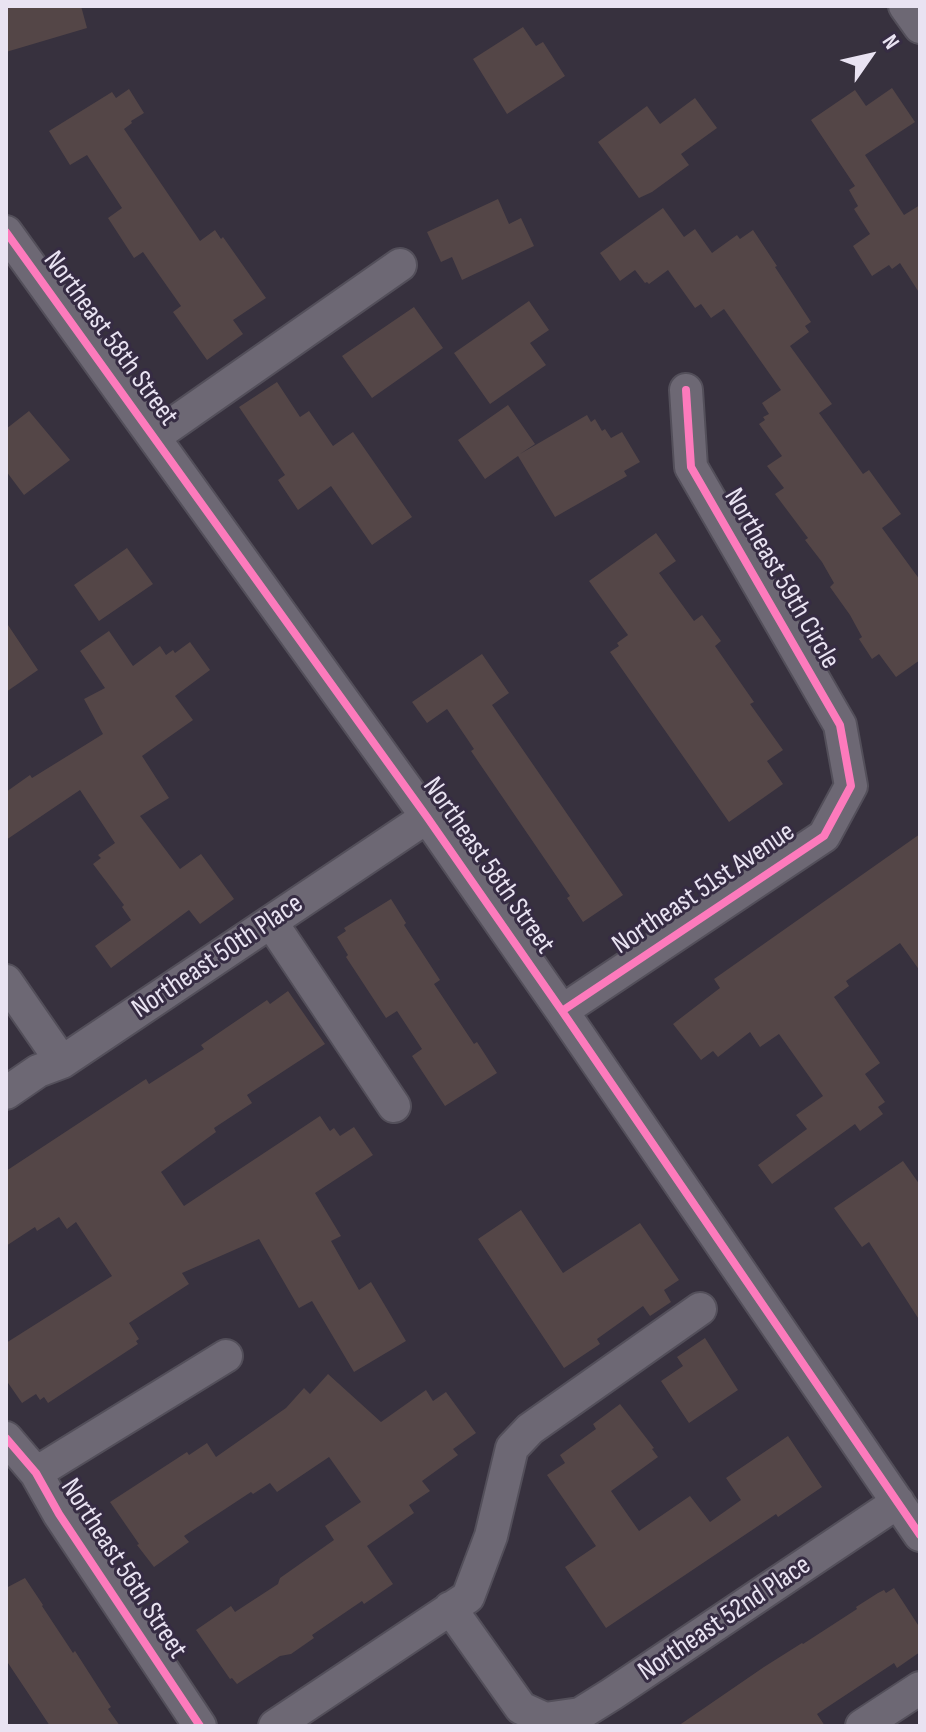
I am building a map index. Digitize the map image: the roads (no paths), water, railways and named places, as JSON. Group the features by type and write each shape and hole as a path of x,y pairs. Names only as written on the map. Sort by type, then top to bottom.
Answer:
{"street":[{"path":"905,6 920,27"},
{"name":"Northeast 58th Street","path":"6,232 427,817 920,1535"},
{"path":"154,437 400,265"},
{"name":"Northeast 59th Circle","path":"686,390 691,467 840,725 851,786"},
{"name":"Northeast 51st Avenue","path":"562,1011 824,836 851,786"},
{"name":"Northeast 50th Place","path":"6,1093 38,1071 62,1062 427,817"},
{"path":"271,922 394,1106"},
{"path":"6,981 62,1062"},
{"path":"275,1726 468,1597 491,1536 512,1448 530,1429 700,1309"},
{"path":"36,1473 226,1356"},
{"name":"Northeast 56th Street","path":"6,1438 36,1473 59,1514 200,1726"},
{"name":"Northeast 52nd Place","path":"544,1722 580,1714 898,1502"},
{"path":"450,1608 521,1708 544,1722"},
{"path":"862,1726 920,1688"}]}
